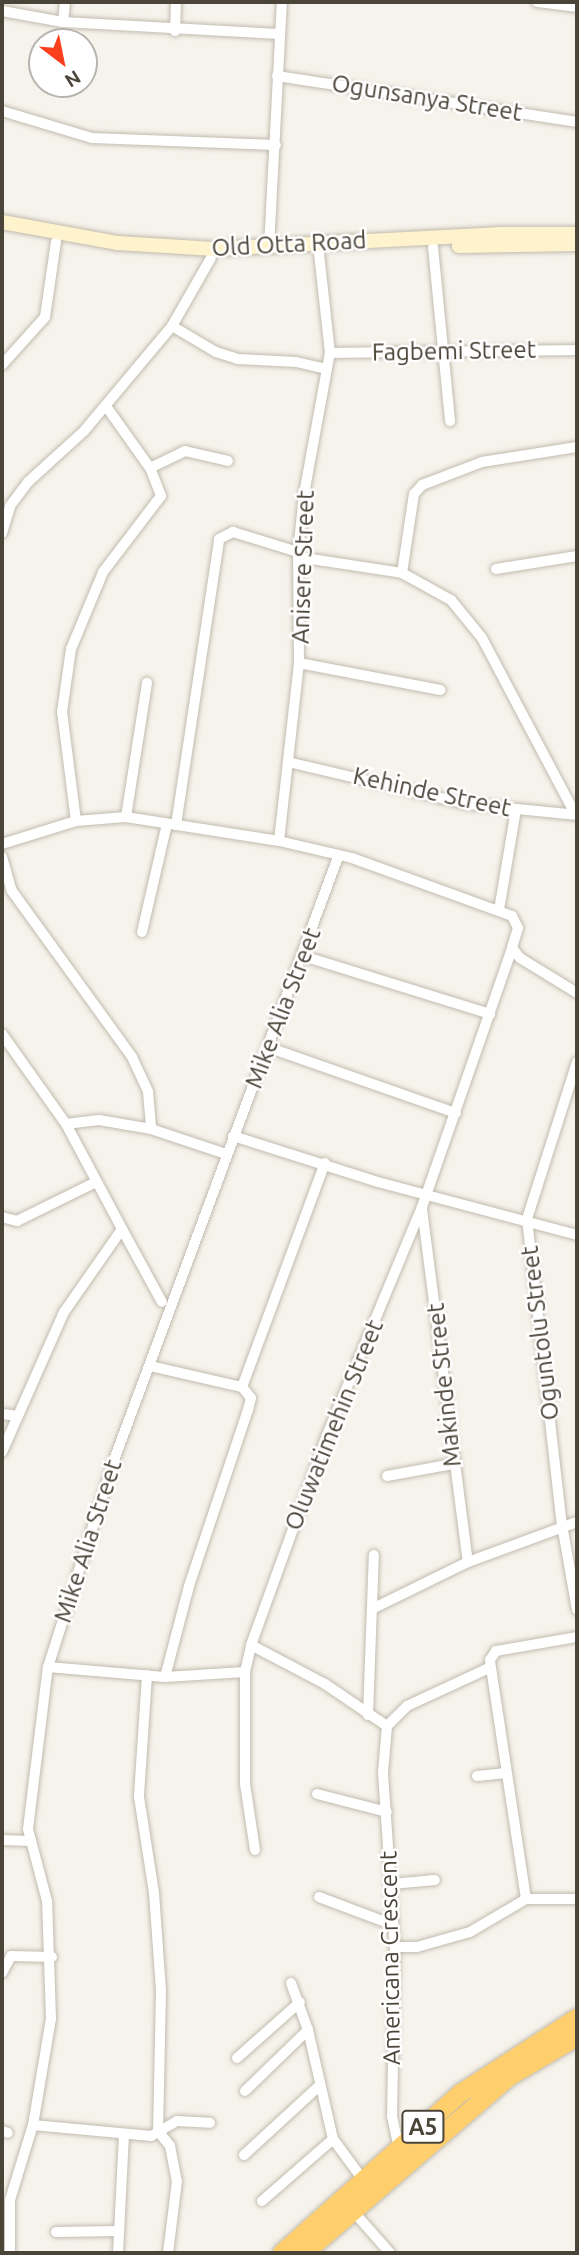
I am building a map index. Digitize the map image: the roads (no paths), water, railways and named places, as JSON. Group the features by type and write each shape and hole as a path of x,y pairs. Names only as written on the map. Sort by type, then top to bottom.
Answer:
{"highway":[{"name":"A5","path":"282,2253 483,2077 577,2018"},
{"name":"A5","path":"305,2253 509,2077 577,2037"}],"street":[{"path":"63,22 65,2"},
{"path":"175,32 176,2"},
{"path":"269,248 282,2"},
{"path":"537,2 577,8"},
{"path":"2,11 63,22 175,32 279,34"},
{"name":"Ogunsanya Street","path":"277,76 577,122"},
{"path":"2,111 92,138 276,145"},
{"name":"Old Otta Road","path":"2,222 118,243 269,248 577,234"},
{"name":"Old Otta Road","path":"2,231 117,253 211,258 433,247 472,240 577,244"},
{"path":"2,365 45,317 56,242"},
{"path":"433,247 450,421"},
{"name":"Anisere Street","path":"279,841 299,663 298,555 330,353 319,253"},
{"path":"2,533 6,504 106,406 172,326 211,258"},
{"path":"172,326 216,352 238,359 296,362 326,369"},
{"name":"Fagbemi Street","path":"330,353 577,350"},
{"path":"76,821 62,712 71,649 103,572 161,496 150,468 106,406"},
{"path":"402,573 415,494 422,485 482,462 577,447"},
{"path":"150,468 185,451 228,461"},
{"path":"142,932 171,825 219,539 233,532 298,555 402,573 440,590 482,638 576,815"},
{"path":"496,569 577,556"},
{"path":"299,663 440,690"},
{"path":"126,817 147,683"},
{"name":"Kehinde Street","path":"288,762 467,804 576,815"},
{"path":"499,910 516,810"},
{"path":"2,844 76,821 126,817 279,841 338,857 352,858 499,910 516,920 512,948 534,969 577,993"},
{"name":"Mike Alia Street","path":"7,2245 10,2200 33,2125 51,2019 52,1957 47,1900 30,1841 34,1757 48,1667 75,1574 226,1154 270,1048 338,857"},
{"path":"2,858 12,891 132,1058 148,1092 151,1129"},
{"name":"Oluwatimehin Street","path":"255,1850 245,1784 245,1672 251,1645 327,1435 422,1207 512,948"},
{"path":"303,956 490,1014"},
{"path":"2,1034 66,1124 94,1183 162,1302"},
{"path":"270,1048 456,1113"},
{"name":"Oguntolu Street","path":"577,1062 527,1219 562,1525 577,1610"},
{"path":"66,1124 99,1119 151,1129 226,1154"},
{"path":"233,1136 577,1235"},
{"path":"242,1387 325,1163"},
{"path":"2,1217 17,1221 94,1183"},
{"name":"Makinde Street","path":"422,1207 453,1464 468,1562"},
{"path":"2,1452 64,1312 121,1229"},
{"path":"150,1366 242,1387 251,1398 189,1586 165,1677"},
{"path":"2,1414 18,1416"},
{"path":"387,1476 453,1464"},
{"path":"374,1608 468,1562 562,1525 577,1522"},
{"path":"368,1716 374,1555"},
{"path":"526,1899 503,1773 489,1668 495,1651 577,1637"},
{"path":"251,1645 324,1684 368,1716 387,1726 407,1706 489,1668"},
{"path":"48,1667 165,1677 245,1672"},
{"path":"147,1675 139,1797 154,1893 161,1990 158,2131 170,2146 177,2181 168,2253"},
{"name":"Americana Crescent","path":"387,1726 387,1812 395,1947 392,2116 399,2148"},
{"path":"477,1776 503,1773"},
{"path":"317,1794 387,1812"},
{"path":"2,1840 30,1841"},
{"path":"392,1884 435,1880"},
{"path":"319,1898 393,1925"},
{"path":"395,1947 417,1947 470,1932 526,1899 577,1899"},
{"path":"2,1973 11,1956 52,1957"},
{"path":"291,1983 308,2030 333,2139 364,2181"},
{"path":"237,2058 300,2002"},
{"path":"245,2091 308,2030"},
{"path":"244,2155 319,2086"},
{"path":"33,2125 124,2136 151,2136 177,2121 210,2123"},
{"path":"118,2253 117,2231 124,2136"},
{"path":"262,2201 333,2139"},
{"path":"353,2211 390,2253"},
{"path":"56,2232 117,2231"}]}
